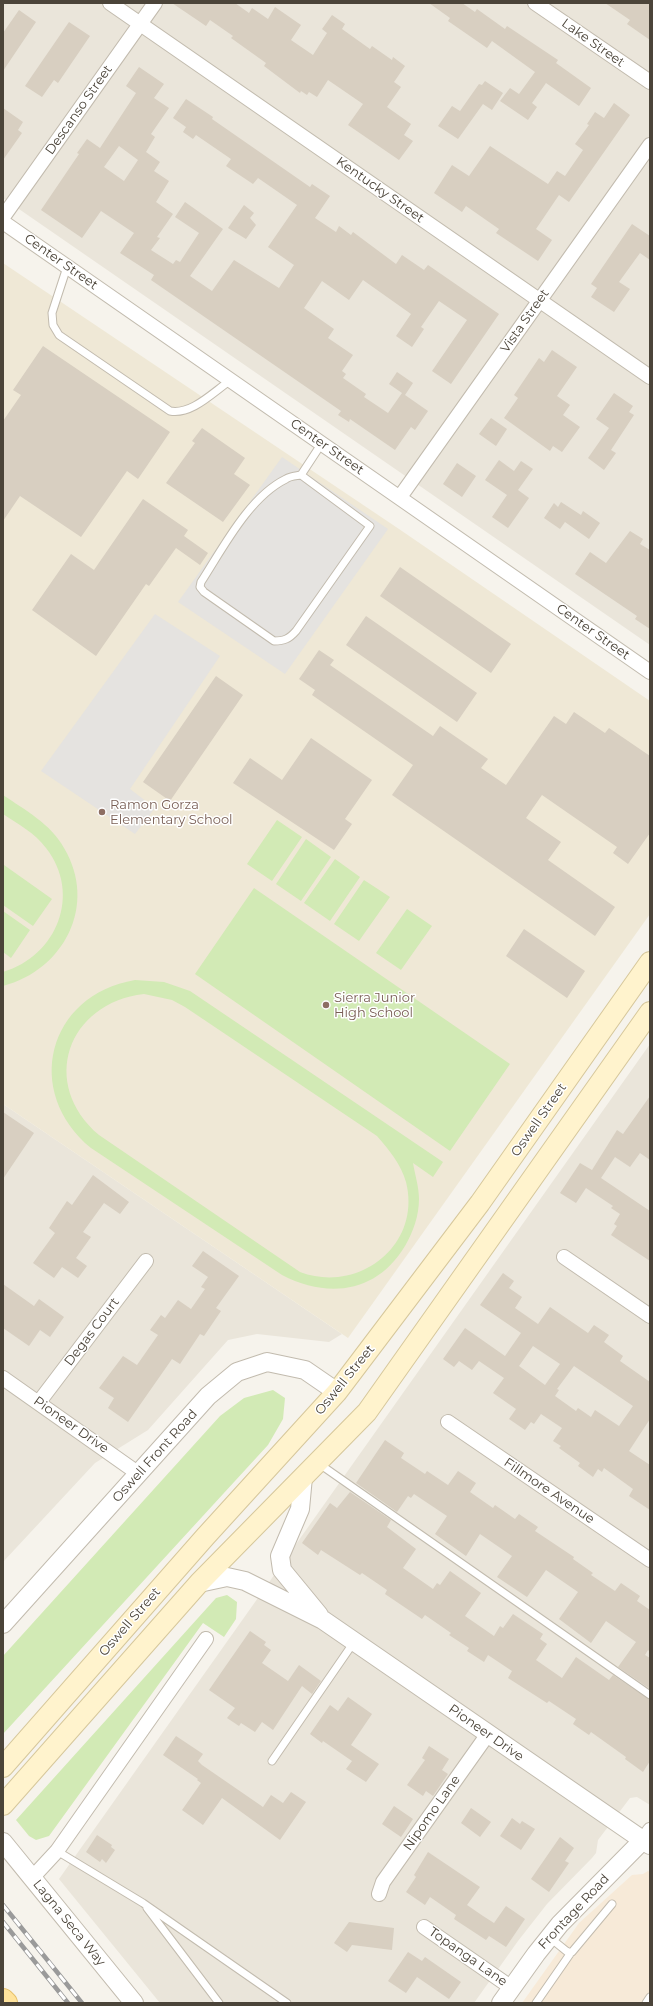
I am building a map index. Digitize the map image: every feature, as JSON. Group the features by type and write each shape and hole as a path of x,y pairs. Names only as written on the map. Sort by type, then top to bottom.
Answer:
{"main road":[{"name":"Oswell Street","path":"3,1767 205,1537 337,1392 480,1204 650,962"},
{"name":"Oswell Street","path":"3,1805 199,1583 367,1412 650,1012"},
{"path":"3,2000 6,2003"}],"street":[{"name":"Kentucky Street","path":"110,3 650,377"},
{"name":"Descanso Street","path":"3,217 155,3"},
{"name":"Lake Street","path":"535,3 650,82"},
{"name":"Vista Street","path":"400,498 650,145"},
{"name":"Center Street","path":"3,222 650,672"},
{"path":"564,1257 650,1316"},
{"name":"Degas Court","path":"39,1402 146,1261"},
{"name":"Oswell Front Road","path":"3,1624 208,1396 237,1372 266,1362 305,1370 337,1392"},
{"name":"Pioneer Drive","path":"3,1378 139,1474"},
{"name":"Fillmore Avenue","path":"448,1422 650,1560"},
{"name":"Pioneer Drive","path":"303,1477 300,1509 280,1556 282,1570 323,1620"},
{"name":"Pioneer Drive","path":"199,1583 227,1577 245,1581 323,1620 488,1734 648,1839"},
{"path":"32,1878 57,1851 206,1639"},
{"name":"Nipomo Lane","path":"379,1894 383,1882 488,1734"},
{"name":"Frontage Road","path":"512,1988 560,1924 648,1839"},
{"name":"Lagna Seca Way","path":"3,1842 134,2003"},
{"name":"Topanga Lane","path":"424,1927 512,1988"},
{"path":"501,2003 512,1988"}],"lane":[{"path":"67,267 52,313 53,325 59,335 170,412 179,413 189,410 230,380"},
{"path":"300,475 370,526 290,638 282,641 274,641 204,592 200,587 201,582 242,520 264,494 286,478 300,475 322,443"},
{"path":"317,1463 650,1695"},
{"path":"272,1762 354,1642"},
{"path":"57,1851 143,1903 287,2003"},
{"path":"143,1903 219,2003"},
{"path":"569,1952 572,1952 612,1904"},
{"path":"549,1937 569,1952"},
{"path":"536,2003 568,1958 570,1954 569,1952"},
{"path":"646,2003 650,1997"}],"shaded area":[{"path":"3,3 650,3 650,645 3,198"},
{"name":"Sierra Junior High School","path":"3,263 399,529 650,701 650,914 348,1338 3,1104"},
{"path":"282,457 388,529 285,674 178,602"},
{"path":"155,614 220,656 130,789 155,808 135,834 41,771"},
{"path":"650,1044 650,1805 637,1797 630,1798 598,1840 596,1853 547,1904 518,1941 474,2003 160,2003 59,1879"},
{"path":"3,1104 342,1334 329,1342 257,1334 228,1340 148,1430 95,1463 3,1562"},
{"path":"648,1871 650,1872 650,2003 522,2003 579,1923 632,1875 643,1874"}],"green space":[{"path":"3,795 37,818 59,839 74,870 77,891 76,912 69,932 58,950 43,966 25,978 3,986 3,972 22,964 38,952 50,938 58,921 62,903 62,885 57,866 42,843 26,829 3,814"},
{"path":"277,820 302,837 272,881 247,864"},
{"path":"306,839 331,857 301,901 276,884"},
{"path":"335,859 360,877 330,921 304,903"},
{"path":"4,865 52,899 33,926 3,905"},
{"path":"364,880 390,897 359,941 334,924"},
{"path":"254,888 510,1064 450,1151 195,974"},
{"path":"407,909 432,926 401,970 376,953"},
{"path":"3,911 30,930 11,958 3,952"},
{"path":"135,980 164,982 190,991 443,1162 433,1177 413,1163 419,1194 418,1212 408,1241 394,1262 380,1274 366,1282 350,1287 334,1289 299,1283 282,1275 91,1148 70,1125 57,1100 52,1074 54,1049 64,1025 81,1005 105,989","holes":["144,994 172,1000 185,1007 377,1136 386,1147 398,1163 404,1175 408,1205 404,1226 395,1244 381,1259 363,1270 343,1276 322,1277 300,1272 99,1135 81,1115 70,1093 67,1070 70,1049 80,1029 96,1013 117,1001"]},
{"path":"273,1390 285,1398 283,1419 268,1445 3,1734 3,1656 220,1416 244,1398"},
{"path":"227,1595 237,1602 236,1619 224,1637 203,1623 49,1836 36,1840 29,1836 16,1820 216,1598"}],"building":[{"path":"172,3 235,3 249,13 252,8 268,19 275,7 301,25 291,40 313,55 327,33 322,29 332,15 345,24 342,29 370,49 372,46 392,60 393,57 405,66 394,82 401,87 387,107 411,124 404,135 413,141 399,160 348,125 363,104 328,80 317,97 309,92 307,95 301,91 300,93 264,66 266,63 231,38 233,36 210,20 206,26"},
{"path":"429,3 462,3 475,12 477,9 505,29 507,26 558,60 556,63 591,88 579,106 546,83 532,103 537,107 528,120 500,101 510,88 519,94 535,72 492,41 487,48 448,21 450,18"},
{"path":"605,3 650,3 650,40 627,24 630,20"},
{"path":"19,10 36,22 3,71 3,33"},
{"path":"69,22 90,36 58,83 54,80 42,97 25,86"},
{"path":"139,67 164,84 154,98 169,108 151,134 155,137 146,152 160,162 154,171 169,181 156,202 173,214 157,237 160,238 151,250 173,264 176,260 180,262 199,233 175,217 185,202 223,229 190,276 212,291 234,260 279,288 294,265 268,247 297,205 258,178 253,184 226,166 231,159 196,135 193,139 183,132 186,127 173,118 186,99 213,117 212,119 310,187 312,184 330,196 315,218 336,232 339,226 351,235 353,232 396,264 402,255 424,270 428,265 499,314 451,384 432,371 467,320 439,301 421,327 424,329 412,347 396,336 411,314 363,280 349,300 322,281 304,308 334,329 328,338 353,355 342,371 346,374 343,378 366,394 364,397 388,413 402,393 389,384 397,372 413,383 405,395 428,411 415,430 411,427 395,450 350,419 349,422 338,415 341,411 151,280 154,275 120,253 134,233 101,211 82,238 41,210 79,154 77,153 87,139 100,148 136,93 126,86","holes":["119,146 138,160 124,181 104,167"]},
{"path":"485,81 503,93 492,110 483,104 458,139 438,126 452,106 460,111 479,84 482,85"},
{"path":"614,103 630,115 569,202 559,195 536,229 552,240 538,261 496,233 499,229 466,206 462,212 434,193 452,165 469,176 490,146 548,184 557,171 565,176 583,150 575,144 589,125 587,124 595,112 604,118"},
{"path":"3,108 23,122 18,130 22,133 3,160"},
{"path":"244,205 254,213 250,218 256,225 246,239 228,228"},
{"path":"632,224 650,236 650,260 640,253 619,282 630,289 614,312 591,297 597,288 591,284"},
{"path":"43,346 170,432 138,479 127,471 81,537 20,496 3,521 3,421 21,395 13,390"},
{"path":"552,350 577,367 557,396 570,405 563,415 580,427 562,452 553,446 550,451 504,418 518,398 514,395 539,358 544,362"},
{"path":"614,393 633,406 629,412 634,415 611,450 616,453 604,470 588,458 609,428 596,419"},
{"path":"491,418 507,429 496,446 479,434"},
{"path":"202,428 245,458 234,474 250,485 223,522 166,483 195,443 192,441"},
{"path":"499,460 514,471 521,461 533,469 518,490 529,498 508,528 492,517 507,495 485,480"},
{"path":"457,463 476,476 462,497 443,484"},
{"path":"143,499 188,530 184,536 208,553 200,565 176,548 149,586 146,584 96,656 32,610 71,554 94,570"},
{"path":"561,502 581,515 583,511 600,523 589,539 565,522 560,529 544,518 554,503 558,507"},
{"path":"630,531 643,539 640,544 650,550 650,629 635,619 637,616 575,574 590,552 606,563"},
{"path":"400,567 511,644 491,673 380,596"},
{"path":"366,616 477,693 457,722 346,645"},
{"path":"319,650 334,660 330,665 433,736 440,726 488,759 481,768 506,785 554,716 566,724 574,712 605,733 609,728 650,756 650,833 628,864 613,853 617,847 542,795 526,818 561,842 548,860 615,907 595,936 392,795 413,765 312,695 315,690 299,679"},
{"path":"216,676 243,695 170,801 143,782"},
{"path":"311,738 372,780 345,819 352,824 334,850 233,783 250,758 282,780"},
{"path":"524,929 585,971 567,998 506,956"},
{"path":"650,1096 650,1160 640,1153 630,1167 615,1157 601,1178 650,1211 650,1261 611,1235 617,1226 614,1224 620,1214 611,1208 613,1206 586,1188 576,1203 560,1193 580,1163 592,1170 617,1130 623,1134"},
{"path":"3,1112 34,1133 3,1179"},
{"path":"93,1175 129,1202 120,1214 104,1203 83,1232 91,1237 76,1258 87,1266 78,1278 62,1267 54,1278 33,1263 55,1233 49,1228 67,1201 72,1205"},
{"path":"203,1251 239,1276 216,1308 221,1311 204,1336 200,1334 180,1364 172,1359 128,1422 108,1408 114,1398 99,1388 123,1356 137,1365 158,1335 150,1330 161,1315 165,1318 178,1300 191,1309 205,1289 201,1287 208,1277 192,1266"},
{"path":"503,1273 514,1281 509,1288 522,1297 515,1308 538,1324 550,1307 588,1333 594,1325 609,1335 604,1342 623,1356 620,1361 650,1382 650,1419 629,1451 650,1465 650,1510 629,1496 633,1489 604,1468 602,1472 598,1469 593,1477 578,1466 580,1463 559,1448 561,1446 553,1441 562,1428 541,1414 534,1424 531,1422 525,1430 509,1419 516,1409 493,1393 504,1378 479,1361 472,1370 459,1361 454,1367 443,1359 465,1328 505,1356 521,1333 480,1305","holes":["533,1346 560,1364 545,1385 519,1366","574,1366 633,1406 619,1426 595,1410 591,1417 578,1408 576,1411 555,1396 559,1390 557,1389"]},
{"path":"3,1284 34,1306 39,1299 64,1317 50,1337 40,1330 29,1346 3,1328"},
{"path":"385,1440 404,1453 401,1458 425,1474 427,1471 448,1485 458,1471 476,1483 470,1492 493,1508 495,1505 515,1519 519,1514 538,1527 535,1531 574,1557 573,1559 593,1573 591,1575 615,1591 621,1583 640,1596 637,1601 650,1610 650,1652 648,1650 645,1655 650,1658 650,1689 618,1667 636,1642 606,1621 591,1643 559,1619 578,1592 546,1570 527,1597 497,1577 512,1556 480,1534 466,1556 435,1534 447,1516 414,1494 411,1498 408,1496 397,1512 356,1483"},
{"path":"350,1492 391,1520 387,1527 416,1549 403,1568 433,1589 437,1583 440,1585 450,1571 481,1593 465,1616 494,1636 500,1626 503,1628 513,1614 543,1634 540,1639 547,1644 536,1660 562,1678 576,1657 609,1680 613,1675 650,1700 650,1761 643,1772 625,1759 626,1757 591,1732 589,1735 573,1724 576,1719 549,1701 547,1703 508,1678 512,1671 488,1655 484,1662 467,1651 469,1648 449,1635 451,1633 425,1615 422,1619 385,1594 387,1590 362,1573 360,1575 321,1550 318,1555 302,1543 330,1503 337,1508"},
{"path":"250,1631 266,1642 264,1645 271,1650 262,1663 288,1681 299,1665 321,1681 312,1694 302,1686 273,1730 262,1722 255,1732 241,1723 239,1726 227,1718 235,1708 209,1690"},
{"path":"348,1697 372,1714 351,1745 379,1764 366,1782 346,1769 352,1761 310,1734 330,1705 338,1711"},
{"path":"176,1736 203,1754 198,1761 202,1765 263,1807 271,1795 283,1803 291,1792 306,1802 280,1840 222,1798 203,1825 182,1810 201,1783 197,1780 198,1779 163,1755"},
{"path":"429,1746 449,1759 442,1770 448,1774 433,1796 426,1791 423,1796 407,1785 425,1760 422,1758"},
{"path":"394,1806 413,1819 401,1837 382,1824"},
{"path":"471,1808 491,1822 480,1837 461,1823"},
{"path":"512,1818 520,1824 522,1821 535,1829 521,1850 500,1836"},
{"path":"97,1835 112,1845 111,1847 115,1850 106,1863 102,1859 100,1862 86,1852"},
{"path":"560,1837 574,1848 565,1861 569,1863 549,1892 531,1879"},
{"path":"428,1852 480,1887 467,1905 494,1923 506,1906 525,1919 506,1947 489,1936 486,1940 454,1919 456,1915 430,1897 425,1905 406,1892 416,1877 414,1875"},
{"path":"349,1922 394,1928 392,1950 352,1945 347,1952 334,1943"},
{"path":"408,1952 422,1961 425,1957 461,1982 449,1999 417,1977 406,1993 388,1981"}],"railway":[{"path":"3,1905 82,2003"},
{"path":"3,1922 68,2003"}],"place":[{"name":"Ramon Gorza Elementary School","path":"102,812"},
{"name":"Sierra Junior High School","path":"326,1005"}]}
